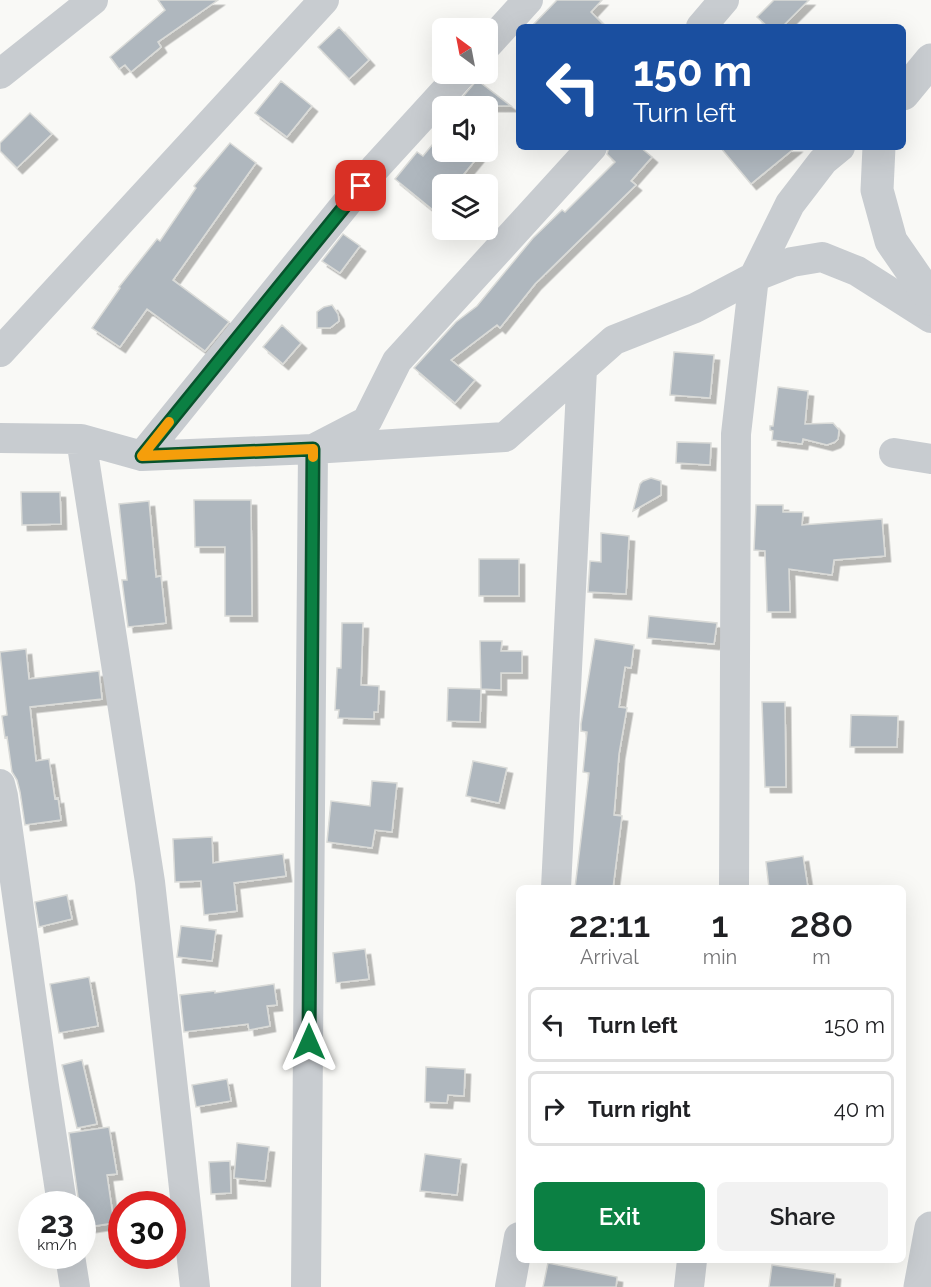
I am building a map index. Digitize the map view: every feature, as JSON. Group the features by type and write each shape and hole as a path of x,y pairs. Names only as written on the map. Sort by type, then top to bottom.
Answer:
{"street":[{"path":"0,74 93,0"},
{"path":"0,352 324,0"},
{"path":"498,33 528,0"},
{"path":"703,24 724,0"},
{"path":"906,90 931,60"},
{"path":"142,456 375,168 452,84"},
{"path":"313,449 367,421 397,361 589,150"},
{"path":"734,885 736,434 754,277 790,204 823,161 836,150"},
{"path":"879,150 877,190 891,241 931,299"},
{"path":"0,438 81,439 142,456 313,449 506,437 614,340 695,308 754,277 792,262 822,257 857,271 931,318"},
{"path":"556,885 582,369"},
{"path":"81,439 150,882 195,1287"},
{"path":"306,1287 313,449"},
{"path":"894,453 931,459"},
{"path":"0,784 60,1191"},
{"path":"920,1287 931,1228"},
{"path":"510,1287 516,1254"},
{"path":"689,1287 692,1263"},
{"path":"72,1269 75,1287"}],"building":[{"path":"158,0 218,0 158,42 161,47 131,72 125,65 119,69 110,57 165,10"},
{"path":"557,0 602,0 591,12 603,24 534,24"},
{"path":"774,0 809,0 785,24 765,24 757,17"},
{"path":"339,27 369,60 349,79 318,47"},
{"path":"281,81 312,106 287,137 255,113"},
{"path":"474,84 482,84 498,96 463,96"},
{"path":"498,96 511,106 498,106"},
{"path":"30,113 52,134 17,168 0,151 0,143"},
{"path":"230,143 256,163 173,280 229,322 205,351 147,309 120,347 92,328 119,287 157,239 160,241 196,188 194,186"},
{"path":"432,145 432,162 474,162 464,174 432,174 432,209 395,179 417,152 423,156"},
{"path":"608,150 644,150 652,157 631,181 636,185 535,284 500,328 497,325 451,360 475,380 455,403 414,368 456,322 477,306 533,238 562,210 565,212 615,162 607,154"},
{"path":"723,150 792,150 751,184"},
{"path":"343,234 360,246 340,273 322,261"},
{"path":"332,305 338,314 339,321 330,328 317,328 317,312"},
{"path":"282,325 301,343 283,364 263,347"},
{"path":"674,352 714,355 710,398 670,395"},
{"path":"778,387 808,391 805,424 833,423 839,430 838,439 827,445 803,439 802,444 772,440 773,431 770,430 770,426 773,426"},
{"path":"677,442 711,443 710,465 676,463"},
{"path":"651,478 661,481 661,495 633,511 640,484"},
{"path":"21,492 60,492 61,524 22,525"},
{"path":"194,500 251,500 252,616 225,616 225,547 195,547"},
{"path":"149,501 156,577 161,576 166,623 128,627 122,580 127,580 119,504"},
{"path":"756,505 783,505 783,512 803,512 802,525 882,519 885,556 834,560 832,575 789,569 790,612 767,612 765,551 754,550"},
{"path":"601,533 629,536 626,594 588,592 590,561 601,562"},
{"path":"479,559 519,559 519,596 479,596"},
{"path":"649,616 717,623 714,644 647,638"},
{"path":"342,623 363,623 361,685 379,686 378,712 374,712 374,719 338,718 339,710 335,710 337,668 341,668"},
{"path":"595,639 634,645 631,668 625,667 619,707 627,708 619,754 614,815 622,816 613,885 575,885 589,773 583,772 587,732 581,731"},
{"path":"480,641 502,641 501,651 522,651 522,673 501,673 501,690 481,689"},
{"path":"26,649 29,679 99,671 102,699 30,707 36,761 49,759 55,799 58,798 61,820 25,825 20,792 12,772 7,737 5,738 2,716 7,715 0,652"},
{"path":"448,688 481,689 480,722 447,721"},
{"path":"762,702 785,702 786,787 765,787"},
{"path":"851,715 898,716 897,747 850,747"},
{"path":"473,761 507,768 499,803 466,796"},
{"path":"372,781 397,783 392,832 375,830 372,848 327,842 331,801 370,806"},
{"path":"212,837 213,863 283,854 286,876 234,883 237,911 204,915 201,881 175,882 173,839"},
{"path":"803,856 808,885 769,885 766,862"},
{"path":"67,895 72,919 39,927 35,902"},
{"path":"181,926 216,930 212,961 177,957"},
{"path":"365,949 369,979 336,983 333,953"},
{"path":"89,977 98,1026 59,1033 50,984"},
{"path":"274,984 277,1005 267,1006 270,1026 249,1030 248,1024 184,1032 180,995 215,991 215,993"},
{"path":"82,1060 97,1124 77,1128 62,1065"},
{"path":"426,1067 465,1069 464,1096 448,1095 447,1103 425,1102"},
{"path":"227,1079 231,1101 196,1107 192,1085"},
{"path":"109,1127 117,1174 107,1175 109,1191 108,1224 96,1226 96,1191 77,1191 69,1133"},
{"path":"237,1143 269,1147 265,1181 234,1178"},
{"path":"425,1154 461,1159 457,1195 420,1191"},
{"path":"230,1161 231,1193 211,1194 209,1162"},
{"path":"548,1263 617,1277 616,1287 543,1287"},
{"path":"772,1265 835,1274 834,1287 769,1287"}],"slow traffic":[{"path":"169,422 142,456 313,449 313,457"}],"route":[{"path":"309,1042 313,449 142,456 361,186"}]}
